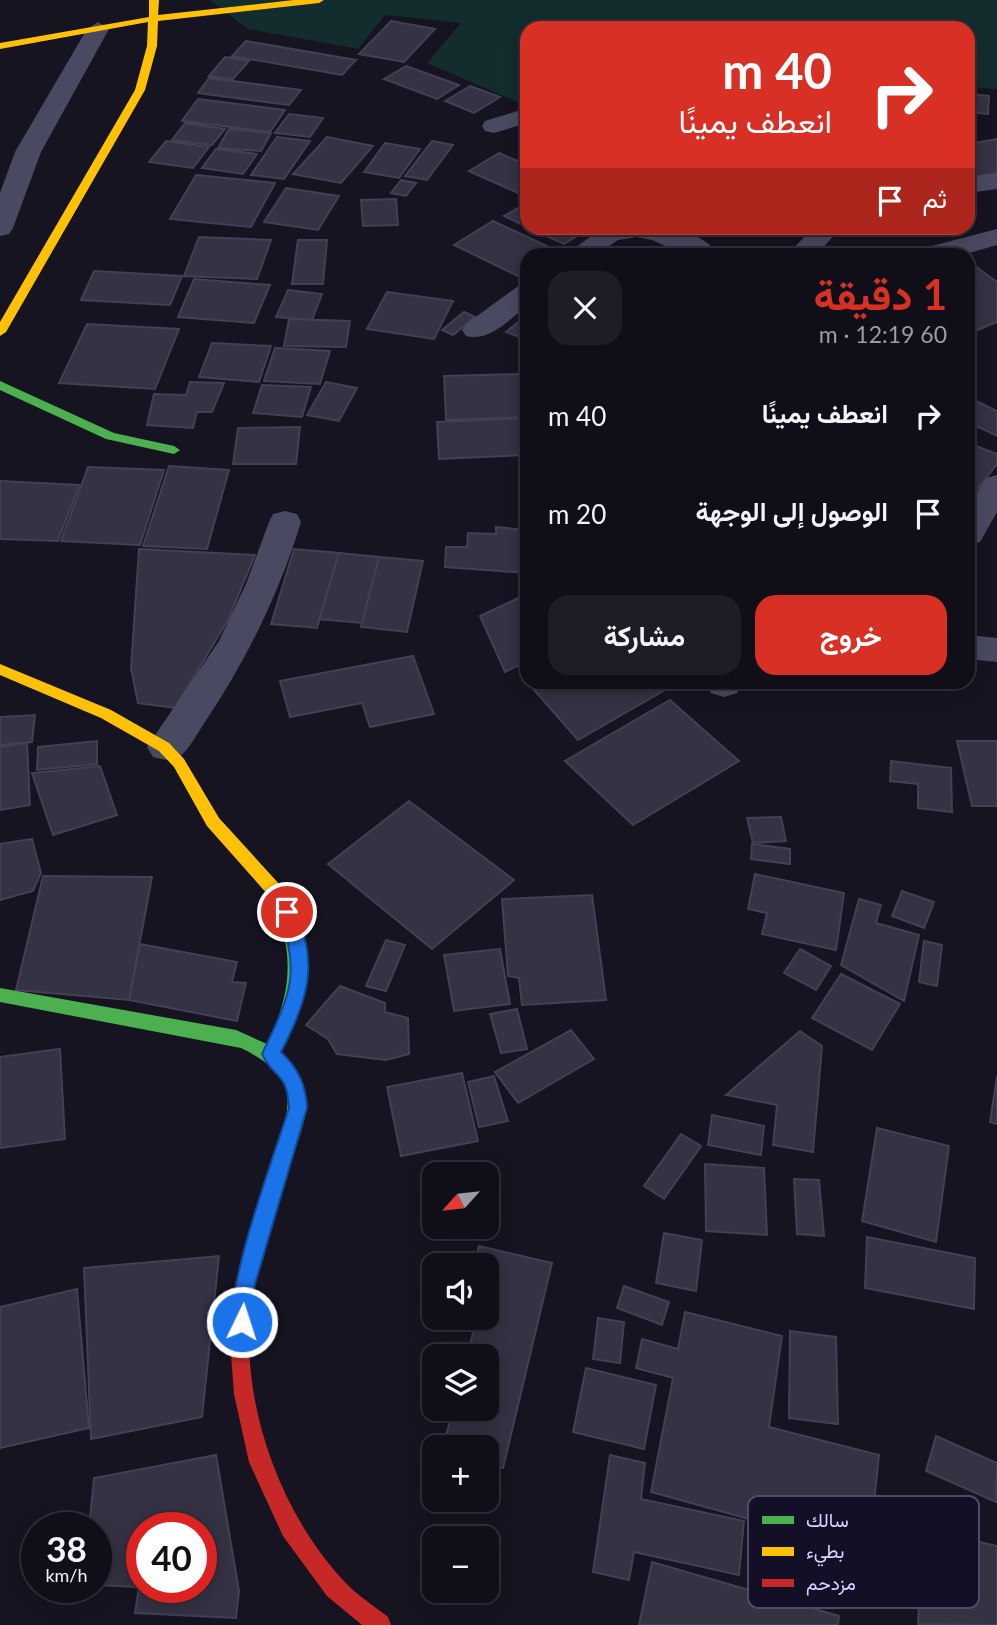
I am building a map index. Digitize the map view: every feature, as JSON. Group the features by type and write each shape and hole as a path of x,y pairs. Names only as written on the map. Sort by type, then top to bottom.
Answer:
{"street":[{"path":"0,332 140,90 152,53 156,18 154,0"},
{"path":"0,46 156,18 319,0"},
{"path":"1,221 28,152 98,29"},
{"path":"494,126 520,117"},
{"path":"975,184 997,181"},
{"path":"589,248 609,235"},
{"path":"663,235 693,248"},
{"path":"807,248 821,235"},
{"path":"956,248 997,237"},
{"path":"476,330 520,298"},
{"path":"0,385 110,436 174,450"},
{"path":"975,522 997,485"},
{"path":"166,747 202,701 236,647 274,559 285,522"},
{"path":"975,648 997,650"},
{"path":"0,669 138,731 166,747 181,764 214,824 275,890 296,936 300,963 292,1015 271,1054"},
{"path":"0,995 236,1038 271,1054 287,1070 297,1090 298,1108 245,1284 240,1341 244,1394 260,1462 290,1528 335,1588 380,1625"}],"green space":[{"path":"210,0 997,0 997,89 975,87 975,21 520,21 520,103 427,63 461,23 385,15 358,49 248,29"}],"building":[{"path":"391,21 435,29 404,62 359,54"},
{"path":"246,41 356,60 342,75 232,56"},
{"path":"225,57 249,61 233,79 209,76"},
{"path":"406,66 459,85 437,99 384,79"},
{"path":"209,78 301,90 289,105 198,93"},
{"path":"470,86 500,97 474,113 445,101"},
{"path":"975,95 989,96 988,114 975,113"},
{"path":"198,99 285,110 270,132 182,121"},
{"path":"289,114 323,118 310,137 275,133"},
{"path":"185,123 225,129 212,145 172,140"},
{"path":"229,129 271,133 261,151 218,148"},
{"path":"277,137 310,141 284,179 251,175"},
{"path":"327,137 373,146 341,183 293,174"},
{"path":"997,139 997,173 975,177 975,143"},
{"path":"166,141 209,147 193,168 149,162"},
{"path":"432,141 453,145 427,180 405,176"},
{"path":"385,143 420,149 399,178 364,172"},
{"path":"216,149 257,154 243,174 202,168"},
{"path":"499,153 520,162 520,194 469,171"},
{"path":"196,175 275,183 251,227 170,219"},
{"path":"401,180 416,183 406,196 391,193"},
{"path":"286,188 339,196 318,230 264,222"},
{"path":"396,199 398,225 363,226 361,200"},
{"path":"520,207 520,224 504,216"},
{"path":"493,221 551,248 520,248 520,277 454,245"},
{"path":"544,235 579,235 564,244"},
{"path":"199,237 271,240 257,279 184,276"},
{"path":"298,240 327,240 323,284 292,284"},
{"path":"975,266 997,282 997,322 975,331"},
{"path":"94,271 182,276 170,305 81,300"},
{"path":"194,279 270,285 254,323 178,317"},
{"path":"288,290 322,294 312,320 276,317"},
{"path":"387,292 453,301 434,339 367,329"},
{"path":"464,312 475,317 453,335 442,330"},
{"path":"289,319 350,321 346,347 284,346"},
{"path":"520,321 520,337 506,332"},
{"path":"87,324 179,329 155,389 59,383"},
{"path":"212,343 271,346 259,382 199,377"},
{"path":"275,348 330,351 320,384 264,381"},
{"path":"520,374 520,417 446,420 444,376"},
{"path":"190,382 224,383 212,412 197,412 193,428 147,425 154,394 186,395"},
{"path":"326,382 357,388 339,421 307,415"},
{"path":"262,385 311,387 302,417 253,413"},
{"path":"975,400 997,411 997,436 975,425"},
{"path":"520,418 520,455 439,459 437,422"},
{"path":"300,427 296,464 233,464 238,428"},
{"path":"975,446 997,454 997,464 976,491"},
{"path":"169,466 229,470 207,549 143,546"},
{"path":"88,467 164,470 140,545 61,541"},
{"path":"0,481 79,485 58,541 0,539"},
{"path":"496,527 520,529 520,572 445,567 446,547 467,547 468,533 496,534"},
{"path":"139,549 255,555 228,620 175,708 138,703 131,668"},
{"path":"294,549 339,553 317,628 271,624"},
{"path":"339,553 379,557 362,623 319,619"},
{"path":"379,557 423,561 407,632 361,627"},
{"path":"520,597 520,664 505,672 480,616"},
{"path":"413,656 434,714 370,727 362,703 290,717 280,681"},
{"path":"533,689 663,691 578,740"},
{"path":"670,700 739,761 633,825 565,761"},
{"path":"35,715 32,742 0,745 0,717"},
{"path":"97,741 97,764 37,770 38,747"},
{"path":"957,741 997,741 997,806 972,806"},
{"path":"27,743 30,805 0,810 0,747"},
{"path":"891,761 951,768 952,812 918,808 918,784 890,781"},
{"path":"100,766 117,815 53,835 32,773"},
{"path":"409,801 514,880 432,949 328,864"},
{"path":"781,817 786,841 753,843 747,818"},
{"path":"32,839 41,873 33,891 0,900 0,844"},
{"path":"752,844 790,849 790,864 751,859"},
{"path":"755,874 844,893 836,950 762,934 767,913 748,909"},
{"path":"43,876 152,877 129,1000 16,990"},
{"path":"902,891 934,902 924,928 892,916"},
{"path":"592,895 606,1000 522,1005 519,978 508,976 502,899"},
{"path":"859,899 881,905 876,923 919,935 904,1001 841,965"},
{"path":"386,940 405,945 386,991 366,986"},
{"path":"924,941 942,945 937,986 919,982"},
{"path":"140,944 237,962 232,982 246,983 237,1021 129,1000"},
{"path":"500,949 510,1004 454,1011 444,955"},
{"path":"800,949 831,966 816,990 784,973"},
{"path":"841,974 900,1004 872,1050 812,1018"},
{"path":"340,986 385,1003 385,1012 408,1018 409,1054 386,1060 337,1054 328,1039 306,1025"},
{"path":"517,1009 527,1049 501,1053 490,1014"},
{"path":"571,1030 594,1059 518,1103 495,1072"},
{"path":"800,1031 822,1046 813,1152 773,1145 777,1105 726,1095"},
{"path":"60,1049 65,1139 0,1148 0,1057"},
{"path":"462,1073 478,1141 401,1156 387,1087"},
{"path":"494,1076 508,1121 479,1127 468,1082"},
{"path":"997,1076 997,1124 990,1122"},
{"path":"712,1115 764,1126 761,1155 708,1145"},
{"path":"877,1128 949,1146 936,1242 862,1221"},
{"path":"681,1134 701,1146 664,1199 644,1186"},
{"path":"705,1164 764,1168 767,1235 706,1231"},
{"path":"794,1179 819,1180 824,1236 797,1234"},
{"path":"664,1233 702,1240 696,1291 656,1283"},
{"path":"867,1237 975,1258 974,1309 865,1288"},
{"path":"479,1246 552,1263 503,1468 499,1467 499,1435 446,1435 450,1421 499,1421 499,1344 470,1344 474,1330 499,1330 499,1253 477,1253"},
{"path":"219,1256 202,1417 91,1439 84,1268"},
{"path":"624,1286 669,1302 662,1325 617,1308"},
{"path":"77,1289 89,1428 0,1448 0,1307"},
{"path":"685,1312 782,1336 769,1427 879,1455 875,1496 748,1496 748,1519 651,1492 673,1378 636,1368 642,1339 678,1349"},
{"path":"598,1318 624,1322 620,1363 593,1359"},
{"path":"790,1331 836,1337 838,1424 789,1418"},
{"path":"586,1368 656,1385 644,1449 573,1432"},
{"path":"936,1436 997,1463 996,1502 926,1471"},
{"path":"216,1455 239,1591 236,1618 135,1613 137,1603 217,1603 217,1512 126,1512 126,1586 112,1586 112,1512 91,1512 94,1478"},
{"path":"610,1455 645,1463 641,1499 744,1521 739,1575 634,1552 629,1580 593,1572"},
{"path":"979,1542 997,1546 997,1625 918,1624 919,1608 979,1608"},
{"path":"652,1562 748,1590 748,1608 811,1608 839,1616 838,1625 639,1625"}],"traffic: fast":[{"path":"0,385 110,436 174,450"},
{"path":"271,1054 289,1013 297,973 293,932 275,891"},
{"path":"0,995 236,1038 258,1048 287,1072 297,1094 298,1107 287,1144"}],"traffic: slow":[{"path":"0,332 140,90 152,46 154,0"},
{"path":"0,46 156,18 319,0"},
{"path":"0,669 106,714 164,747 179,763 213,822 275,891"}],"traffic: jam":[{"path":"287,1144 245,1284 240,1341 244,1394 260,1462 291,1528 335,1588 380,1625"}],"route":[{"path":"242,1322 245,1284 298,1108 297,1090 287,1070 271,1054 292,1015 298,989 300,963 296,936 287,912"}]}
